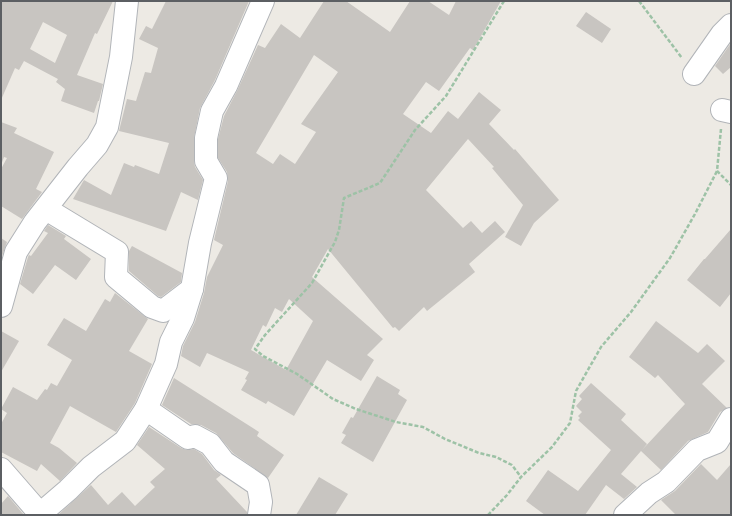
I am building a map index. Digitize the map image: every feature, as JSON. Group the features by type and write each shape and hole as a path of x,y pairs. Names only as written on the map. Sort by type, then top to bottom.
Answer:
{"street":[{"path":"1,306 16,252 35,222 78,167 98,145 107,127 121,56 127,1"},
{"path":"1,469 41,514 92,467 125,441 146,409 166,364 171,342 182,318 192,289 200,243 216,178 206,161 206,138 212,111 226,86 263,1"},
{"path":"694,74 722,34 731,25"},
{"path":"46,209 117,252 116,277 152,307 163,311 192,289"},
{"path":"146,409 188,438 195,436 210,444 224,462 258,486 261,502 259,515"},
{"path":"625,515 649,492 666,482 697,450 717,442 731,419"}],"path":[{"path":"504,1 446,96 415,130 380,183 344,198 340,230 312,283 265,335 256,349 263,356 297,374 333,399 356,409 396,422 423,427 445,439 479,453 496,457 512,465 521,477"},
{"path":"488,515 507,495 521,477 552,447 570,423 576,391 602,347 631,312 670,258 717,171"}],"building":[{"path":"1,1 113,1 97,34 95,33 77,75 103,84 99,101 94,113 61,101 65,89 56,82 58,79 24,61 19,70 15,68 1,100","holes":["43,22 67,35 55,63 30,49"]},
{"path":"166,1 249,1 215,80 200,108 194,138 195,167 203,180 198,200 181,192 166,231 73,199 84,180 111,195 124,163 134,167 135,165 159,174 169,143 119,131 127,99 136,101 145,72 151,73 158,48 139,39 146,26 152,29"},
{"path":"324,1 346,1 390,32 410,1 428,1 449,15 456,1 501,1 473,50 470,48 439,91 426,82 403,114 431,133 448,111 458,119 479,92 501,110 489,124 514,150 515,149 559,200 534,223 521,246 505,237 523,205 492,168 494,167 468,139 426,190 463,228 471,221 482,233 495,221 505,232 469,264 475,272 427,311 424,307 399,331 395,327 393,328 328,249 312,277 383,339 367,355 374,360 361,381 327,360 294,416 268,401 266,404 241,390 247,380 245,379 249,372 207,353 200,367 181,356 183,346 195,322 204,293 207,277 223,245 214,240 228,181 227,172 218,158 218,139 224,116 258,45 265,48 281,24 300,38","holes":["314,55 338,72 301,124 316,132 295,164 280,154 273,164 256,153","289,299 313,321 286,370 251,350 263,325 266,327 275,308 282,312"]},
{"path":"586,12 611,29 602,43 576,26"},
{"path":"731,43 731,67 723,74 715,66"},
{"path":"1,122 17,128 14,133 54,152 36,189 42,192 22,219 1,206 1,169 7,158 4,157 1,165"},
{"path":"48,225 66,236 64,239 91,259 76,280 55,265 33,294 20,284 28,257 29,255 31,256 48,233 44,231"},
{"path":"731,229 731,293 720,307 687,280"},
{"path":"1,238 7,242 1,259"},
{"path":"132,246 182,273 181,282 161,297 158,296 129,271 129,251"},
{"path":"115,293 148,319 129,351 152,364 135,403 116,432 70,406 50,443 59,448 77,463 60,481 41,464 37,471 1,452 1,424 7,413 1,409 13,387 37,400 45,389 47,390 51,383 57,386 72,360 47,345 64,318 86,331 105,299 110,302"},
{"path":"656,321 698,353 707,344 725,361 702,384 727,408 720,412 708,432 688,441 661,470 641,451 621,474 637,487 624,499 606,485 585,515 545,515 526,501 548,470 578,491 611,450 578,420 580,418 578,416 582,412 576,406 582,399 579,396 591,383 626,414 621,420 647,444 642,450 685,404 658,375 655,378 629,357"},
{"path":"1,331 19,341 1,372"},
{"path":"377,376 400,390 398,394 407,400 373,462 341,443 346,435 342,433 351,417 353,418"},
{"path":"174,378 259,432 257,436 284,455 268,478 233,453 216,433 201,425 191,424 162,405"},
{"path":"149,427 181,448 186,450 194,449 202,454 214,470 221,475 216,479 247,512 247,515 58,515 91,485 108,505 122,492 135,506 155,487 150,482 165,469 137,445"},
{"path":"701,464 717,480 731,464 731,515 676,515 661,500 675,491"},
{"path":"319,477 348,494 335,515 296,515"},
{"path":"8,496 24,515 1,515 1,504"}]}
